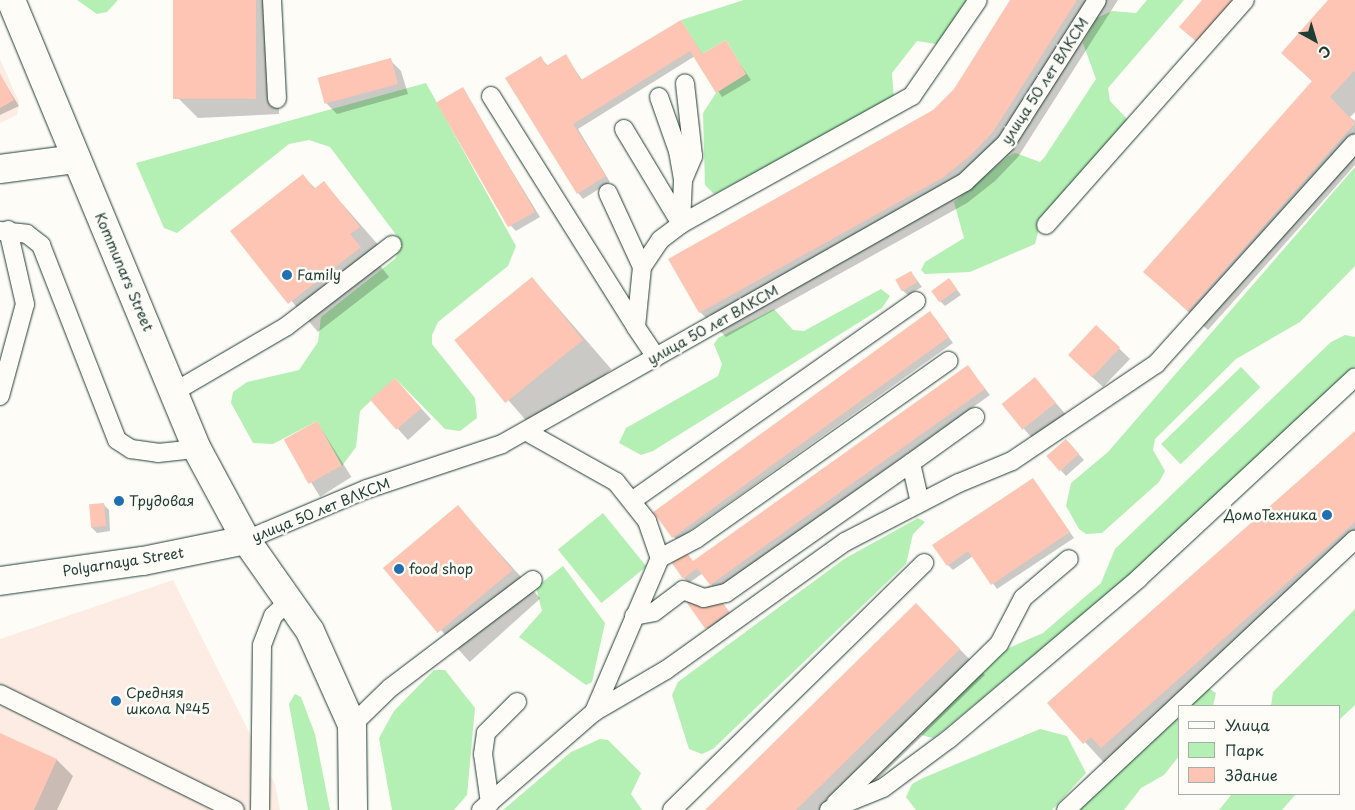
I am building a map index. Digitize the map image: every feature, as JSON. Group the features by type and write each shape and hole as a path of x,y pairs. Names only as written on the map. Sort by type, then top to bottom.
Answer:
{"main road":[{"name":"Kommunars Street","path":"11,0 198,449 246,540 310,631 352,725"},
{"path":"0,169 76,159"},
{"name":"Polyarnaya Street","path":"0,581 143,561 246,540"},
{"path":"352,725 353,810"}],"lane":[{"path":"272,0 277,99"},
{"path":"636,327 642,267 660,240 681,224 912,96 978,0"},
{"name":"улица 50 лет ВЛКСМ","path":"246,540 367,488 444,465 527,432 965,182 1006,143 1097,0"},
{"path":"1046,225 1245,0"},
{"path":"683,180 693,156 685,83"},
{"path":"491,96 656,357"},
{"path":"659,97 678,151 683,180 681,224"},
{"path":"624,129 681,224"},
{"path":"485,806 594,712 666,670 845,542 920,503 1012,461 1156,364 1355,143"},
{"path":"608,193 642,267"},
{"path":"0,396 25,304 4,231 27,234 41,245 117,440 131,449 158,453 198,449"},
{"path":"174,392 287,326 392,245"},
{"path":"633,500 916,301"},
{"path":"594,712 660,558 696,539 948,361"},
{"path":"829,810 883,788 949,739 1138,579 1355,377"},
{"path":"634,616 654,612 683,590 704,598 726,593 975,418"},
{"path":"527,432 586,462 616,482 633,500 647,521 660,558"},
{"path":"911,463 920,503"},
{"path":"1178,705 1355,540"},
{"path":"829,810 999,644 1023,598 1069,559"},
{"path":"672,810 924,563"},
{"path":"352,725 390,688 533,580"},
{"path":"260,810 262,645 273,616 288,602"},
{"path":"0,694 235,810"},
{"path":"485,806 483,754 486,732 518,702"},
{"path":"1066,810 1178,705"}],"shaded area":[{"path":"0,59 19,102 17,115 0,123"},
{"name":"Средняя школа №45","path":"173,580 275,784 280,810 0,810 0,639"}],"green space":[{"path":"77,0 118,0 107,12 97,14"},
{"path":"744,0 971,0 943,45 917,41 892,73 894,100 714,194 705,185 703,113 716,93 746,74 726,40 702,54 681,20"},
{"path":"1147,0 1184,0 1108,88 1110,101 1128,120 1040,225 1035,244 970,272 925,274 921,270 925,262 964,238 954,202 1015,153 1040,162 1044,158 1096,79 1083,43 1097,18 1112,11 1136,13"},
{"path":"426,83 516,246 508,266 438,322 432,335 432,344 475,398 477,418 460,431 445,429 395,378 360,411 356,447 342,466 317,421 273,444 253,443 231,403 233,392 247,382 299,370 318,342 321,317 396,258 400,240 330,147 309,140 289,144 177,233 164,228 136,163"},
{"path":"1355,167 1355,266 1300,322 1236,359 1155,439 1153,450 1165,471 1159,482 1102,533 1086,534 1079,529 1066,506 1071,483 1108,452"},
{"path":"881,289 890,296 882,308 653,451 641,455 619,443 626,428 718,376 722,364 714,344 718,338 774,309 793,330 804,331"},
{"path":"1345,335 1355,337 1355,366 1259,458 1132,573 944,730 933,738 921,735 1002,651 1043,633 1101,583 1115,549 1331,342"},
{"path":"1241,367 1260,387 1181,464 1161,444"},
{"path":"603,513 646,567 601,603 558,550"},
{"path":"918,518 925,522 913,534 906,564 713,749 702,754 689,749 672,695 678,682 844,559"},
{"path":"563,566 605,623 592,682 586,685 519,637 542,611 536,587"},
{"path":"1355,609 1355,705 1340,719 1340,705 1271,705 1273,692"},
{"path":"434,670 445,670 475,708 467,795 454,810 392,810 379,738 394,711"},
{"path":"1208,688 1216,693 1213,705 1187,705"},
{"path":"295,694 301,697 315,734 330,810 308,810 289,704"},
{"path":"1178,714 1178,757 1164,775 1141,788 1124,810 1076,810"},
{"path":"1040,729 1067,736 1086,773 1052,810 916,810 906,797 912,784 923,778"},
{"path":"600,739 608,740 641,773 631,794 642,810 503,810 571,752"},
{"path":"1231,795 1295,795 1282,810 1219,810"}],"building":[{"path":"173,0 256,0 256,99 173,99"},
{"path":"1010,0 1077,0 993,132 970,156 942,178 699,313 668,259 933,110 954,89"},
{"path":"1202,0 1235,0 1198,43 1179,27"},
{"path":"1328,0 1355,0 1355,70 1330,97 1355,123 1188,311 1143,272 1312,81 1281,53"},
{"path":"681,20 702,54 726,40 746,74 716,93 690,51 573,124 606,176 577,194 505,78 541,56 546,66 566,54 581,80"},
{"path":"391,58 398,84 325,104 318,78"},
{"path":"0,73 14,100 0,108"},
{"path":"463,87 535,212 508,227 436,102"},
{"path":"303,174 314,189 324,181 360,227 350,234 361,247 288,304 230,231"},
{"path":"911,271 917,282 902,291 895,280"},
{"path":"532,277 583,340 505,403 454,340"},
{"path":"949,278 957,289 939,302 931,291"},
{"path":"930,311 949,337 672,538 653,512"},
{"path":"1096,325 1120,348 1092,377 1068,355"},
{"path":"968,365 985,389 710,585 697,568 683,579 672,563 687,553 693,561"},
{"path":"1035,377 1056,403 1022,430 1002,404"},
{"path":"395,378 421,408 396,430 370,400"},
{"path":"317,421 342,466 308,484 284,439"},
{"path":"1355,431 1355,522 1101,748 1091,737 1083,744 1047,703"},
{"path":"1066,439 1079,454 1059,471 1046,456"},
{"path":"1033,478 1070,532 991,585 968,551 947,566 932,545"},
{"path":"104,503 106,526 91,527 89,504"},
{"path":"458,505 513,570 438,633 383,568"},
{"path":"710,585 729,612 705,629 686,602"},
{"path":"916,603 960,649 796,810 705,810"},
{"path":"0,733 57,759 34,810 0,810"}],"place":[{"name":"Family","path":"287,275"},
{"name":"Трудовая","path":"119,501"},
{"name":"ДомоТехника","path":"1327,515"},
{"name":"food shop","path":"399,569"},
{"name":"Средняя школа №45","path":"116,701"}]}
